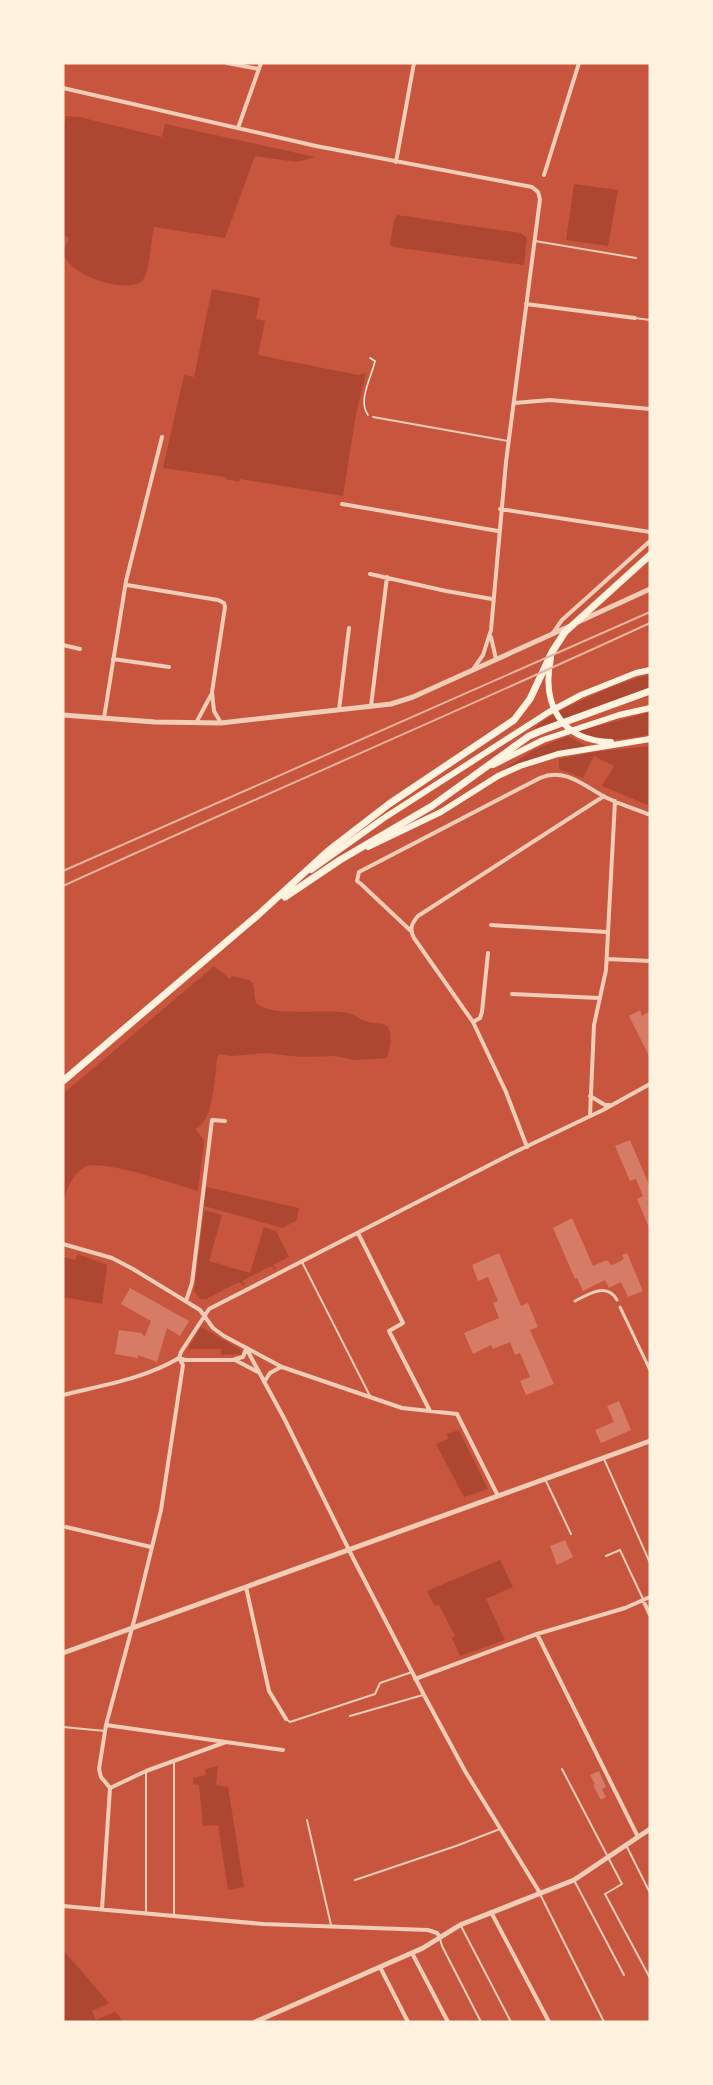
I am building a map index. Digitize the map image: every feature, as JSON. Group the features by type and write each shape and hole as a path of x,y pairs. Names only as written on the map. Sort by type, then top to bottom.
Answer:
{"main road":[{"path":"298,881 315,861 377,813 514,720 524,709 552,652 565,632 650,555"},
{"path":"552,652 547,677 550,700 564,723 583,737 598,741 629,743"},
{"path":"63,1081 298,881 384,818 549,712 581,695 629,675 650,670"},
{"path":"258,915 340,860 432,806 536,733 650,691"},
{"path":"490,766 543,740 620,715 650,708"},
{"path":"340,860 441,812 484,784 520,766 558,754 650,739"}],"street":[{"path":"227,63 259,69"},
{"path":"238,128 261,63"},
{"path":"396,162 414,63"},
{"path":"544,175 579,63"},
{"path":"63,88 405,164 534,188 538,192 540,199 518,358 498,531 490,630 483,655 470,671"},
{"path":"526,304 635,318"},
{"path":"514,403 550,400 650,409"},
{"path":"104,718 127,585 162,437"},
{"path":"342,504 498,531"},
{"path":"501,509 650,532"},
{"path":"552,634 562,620 650,541"},
{"path":"370,574 446,591 492,598"},
{"path":"371,706 387,577"},
{"path":"127,585 218,600 224,603 212,692 214,711 221,723"},
{"path":"63,715 195,724 396,703 650,589"},
{"path":"339,710 349,628"},
{"path":"490,630 496,659"},
{"path":"63,645 80,649"},
{"path":"113,659 169,667"},
{"path":"195,724 212,692"},
{"path":"527,1147 506,1092 473,1022 411,931 357,880 359,872 550,774 562,775 578,781 604,796 650,815"},
{"path":"411,931 418,916 604,796"},
{"path":"590,1116 594,1025 607,959 615,801"},
{"path":"491,925 607,932"},
{"path":"473,1022 482,1014 488,953"},
{"path":"607,959 650,961"},
{"path":"512,994 599,998"},
{"path":"102,1909 110,1788 99,1769 106,1725 161,1510 183,1365 179,1358 205,1314 210,1308 611,1106 650,1084"},
{"path":"590,1096 604,1105 611,1106"},
{"path":"186,1300 192,1283 212,1120 225,1121"},
{"path":"358,1233 403,1323 390,1331 431,1411"},
{"path":"63,1244 112,1258 186,1300 205,1314 213,1328 282,1367 402,1408 455,1413 460,1417 498,1496"},
{"path":"575,1301 603,1290 611,1292 617,1300"},
{"path":"620,1308 650,1370"},
{"path":"63,1395 138,1377 160,1369 179,1358 243,1357 246,1348"},
{"path":"246,1348 285,1420 415,1679 465,1771 540,1893"},
{"path":"230,1359 243,1363 258,1372"},
{"path":"264,1382 270,1373 282,1367"},
{"path":"63,1653 650,1441"},
{"path":"66,1527 151,1547"},
{"path":"246,1587 269,1691 286,1719"},
{"path":"415,1679 537,1634 626,1607 650,1597"},
{"path":"643,1600 650,1615"},
{"path":"537,1634 638,1837"},
{"path":"106,1725 283,1750"},
{"path":"110,1788 146,1771 227,1742"},
{"path":"255,2022 412,1953 460,1925 574,1880 650,1829"},
{"path":"63,1906 253,1923 428,1930 437,1933 440,1938"},
{"path":"491,1912 549,2022"},
{"path":"412,1953 448,2022"},
{"path":"380,1967 408,2022"}],"lane":[{"path":"534,241 636,258"},
{"path":"635,318 650,320"},
{"path":"373,417 508,441"},
{"path":"301,1262 371,1399"},
{"path":"604,1458 650,1563"},
{"path":"545,1479 571,1534"},
{"path":"606,1556 620,1550 643,1600"},
{"path":"286,1719 290,1722 375,1694 380,1683 412,1672"},
{"path":"350,1716 424,1695"},
{"path":"63,1727 105,1731"},
{"path":"174,1761 174,1916"},
{"path":"562,1768 622,1884 605,1894 650,1978"},
{"path":"146,1771 146,1914"},
{"path":"307,1820 332,1926"},
{"path":"356,1880 500,1829"},
{"path":"626,1845 650,1893"},
{"path":"574,1880 624,1975"},
{"path":"540,1893 604,2022"},
{"path":"460,1925 511,2022"},
{"path":"440,1938 481,2022"}],"path":[{"path":"370,358 375,361 364,409 373,417"}],"shaded area":[{"path":"66,116 79,117 162,137 165,124 315,157 297,162 255,156 225,238 154,227 149,264 142,281 134,285 110,284 84,274 66,259 64,251 69,238 63,235 63,132"},
{"path":"574,184 618,190 608,246 566,240"},
{"path":"397,215 521,233 527,238 524,265 393,247 390,245"},
{"path":"212,289 260,298 256,319 265,321 258,355 358,375 366,373 356,414 343,496 240,479 239,482 225,479 225,477 163,468 184,375 194,377"},
{"path":"650,675 650,690 534,729 555,714 589,697"},
{"path":"650,712 650,734 647,735 604,739 579,731"},
{"path":"568,736 586,746 488,779 534,750"},
{"path":"650,746 650,806 602,786 614,766 594,756 583,778 559,769 559,759 594,752"},
{"path":"214,966 230,979 232,976 250,981 253,985 256,1003 263,1008 348,1013 365,1021 387,1026 391,1039 387,1058 355,1060 335,1056 301,1057 266,1053 232,1056 218,1054 213,1096 207,1116 196,1129 204,1141 198,1191 122,1169 94,1165 80,1170 73,1178 63,1202 63,1094"},
{"path":"206,1187 299,1208 297,1220 283,1228 204,1206"},
{"path":"204,1210 222,1215 209,1261 250,1273 264,1227 276,1231 289,1257 273,1265 277,1269 271,1266 242,1281 244,1286 239,1282 206,1299 200,1299 194,1291"},
{"path":"78,1254 107,1265 102,1304 63,1297 63,1257 75,1260"},
{"path":"201,1327 241,1350 242,1354 221,1355 221,1349 190,1349 188,1354 189,1346"},
{"path":"459,1430 488,1489 464,1497 436,1444 448,1439 447,1434"},
{"path":"500,1560 513,1587 486,1599 505,1640 460,1656 452,1638 455,1636 439,1605 435,1606 427,1591"},
{"path":"218,1766 216,1785 228,1787 244,1887 228,1890 218,1825 203,1826 199,1785 193,1784 193,1778 206,1775 205,1769"},
{"path":"63,1950 109,2003 92,2011 96,2020 115,2012 124,2022 63,2022"}],"building":[{"path":"640,1010 642,1016 650,1011 650,1058 629,1016"},
{"path":"630,1140 650,1187 650,1230 637,1199 643,1196 636,1179 630,1181 615,1146"},
{"path":"572,1218 593,1266 607,1260 613,1265 624,1259 622,1255 627,1253 643,1291 628,1297 621,1282 609,1288 605,1280 583,1291 577,1278 575,1279 553,1228"},
{"path":"499,1253 521,1306 528,1303 538,1327 530,1330 554,1384 526,1395 520,1381 530,1377 520,1353 515,1355 510,1342 493,1349 491,1345 473,1354 464,1333 499,1318 493,1303 498,1301 488,1277 478,1281 472,1265"},
{"path":"130,1288 189,1321 180,1336 167,1328 157,1362 138,1355 138,1358 115,1354 119,1330 142,1333 145,1336 151,1321 121,1304"},
{"path":"619,1401 631,1430 601,1443 595,1430 614,1422 607,1406"},
{"path":"565,1540 573,1557 557,1565 550,1546"},
{"path":"599,1771 606,1787 602,1789 606,1797 601,1800 590,1775"}],"railway":[{"path":"63,871 650,612"},
{"path":"63,886 650,623"}]}
